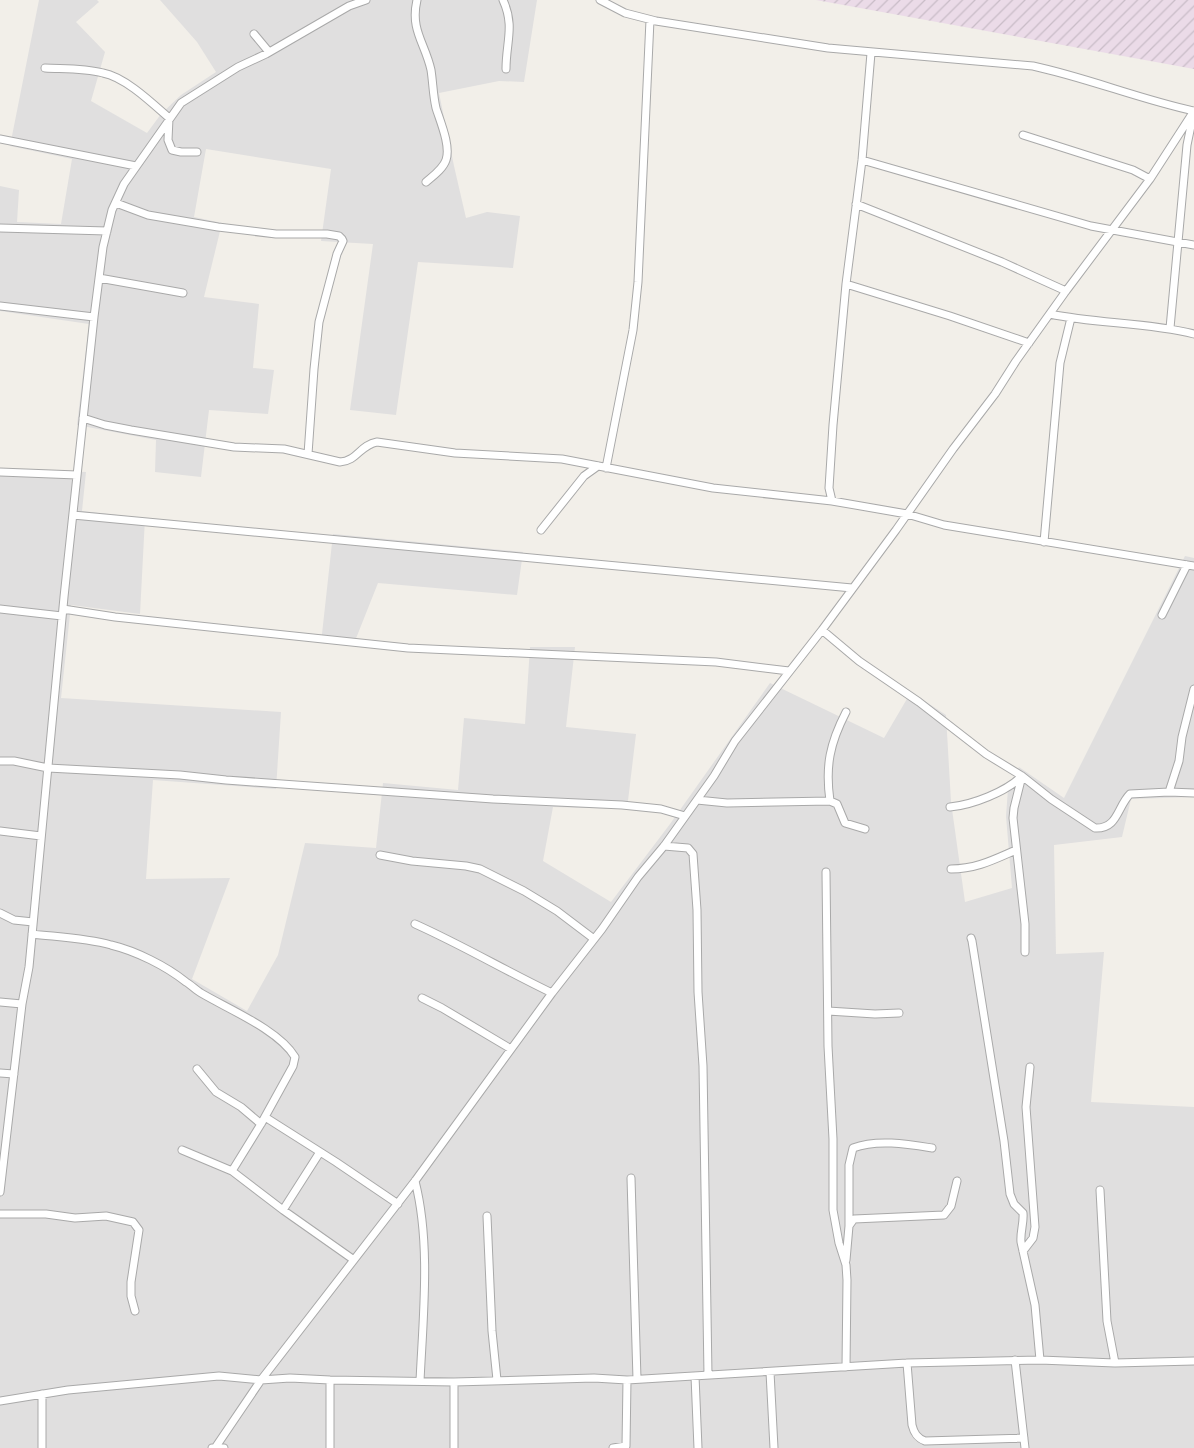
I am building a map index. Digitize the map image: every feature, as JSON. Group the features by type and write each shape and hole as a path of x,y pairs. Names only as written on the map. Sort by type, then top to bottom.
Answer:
{"street":[{"path":"0,1192 22,1004 29,967 94,317 99,278 112,210 124,184 181,103 238,67 269,52 349,6 366,0"},
{"path":"417,0 414,20 419,39 428,58 433,97 446,139 447,152 447,159 442,168 426,182"},
{"path":"503,0 509,13 510,26 506,69"},
{"path":"600,0 624,13 650,20 828,48 1033,66 1063,72 1161,104 1194,111"},
{"path":"606,468 633,330 638,282 650,20"},
{"path":"254,34 269,52"},
{"path":"832,501 829,488 832,443 846,284 862,160 871,53"},
{"path":"45,68 105,73 130,86 169,118"},
{"path":"214,1448 262,1380 398,1204 638,877 664,846 714,776 735,741 822,630 995,394 1066,291 1150,179 1194,111"},
{"path":"1170,328 1187,145 1194,111"},
{"path":"169,118 168,140 172,150 197,152"},
{"path":"1023,135 1134,170 1150,179"},
{"path":"0,139 136,166"},
{"path":"862,160 1091,226 1194,245"},
{"path":"116,203 148,215 218,227 276,234 327,234 339,236 342,239 319,322 308,454"},
{"path":"856,204 1002,262 1066,291"},
{"path":"0,228 107,231"},
{"path":"99,278 183,293"},
{"path":"846,284 1029,343"},
{"path":"0,306 94,317"},
{"path":"1050,314 1155,328 1170,328 1194,334"},
{"path":"1044,542 1060,363 1071,318"},
{"path":"84,418 105,425 131,430 234,446 284,450 340,462 348,462 363,447 377,442 455,453 562,459 714,488 832,501 907,514 944,525 1191,565 1162,615"},
{"path":"542,530 584,476 598,466"},
{"path":"0,472 77,475"},
{"path":"73,515 852,588"},
{"path":"0,609 63,612 408,648 716,662 789,671"},
{"path":"822,630 859,662 919,702 986,754 1022,776 1051,799 1096,828 1102,828 1114,822 1130,794 1194,793"},
{"path":"1168,792 1179,761 1182,737 1194,689"},
{"path":"830,801 827,783 829,755 833,739 846,712"},
{"path":"0,761 14,761 48,768 180,775 493,799 622,805 661,809 685,816"},
{"path":"950,807 998,792 1013,785 1022,776"},
{"path":"1022,776 1014,808 1016,850 1026,930 1025,952"},
{"path":"697,800 727,803 830,801 837,804 844,823 865,829"},
{"path":"0,831 41,836"},
{"path":"664,846 688,848 693,854 697,910 698,992 703,1066 708,1375"},
{"path":"950,868 966,869 980,866 1016,850"},
{"path":"380,855 412,861 466,866 480,870 524,891 594,939"},
{"path":"826,872 828,1046 833,1139 833,1210 839,1243 846,1265"},
{"path":"0,913 14,920 33,922"},
{"path":"415,924 454,941 552,993"},
{"path":"32,934 112,945 143,956 186,981 201,993 258,1025 292,1051 295,1061 263,1121 232,1171"},
{"path":"971,938 1004,1141 1010,1194 1014,1204 1024,1213 1020,1235 1035,1305 1040,1360"},
{"path":"422,998 511,1048"},
{"path":"0,1002 22,1004"},
{"path":"828,1011 875,1014 899,1013"},
{"path":"1023,1251 1033,1238 1035,1227 1026,1107 1030,1066"},
{"path":"197,1069 216,1092 263,1121 320,1152 398,1204"},
{"path":"0,1073 14,1074"},
{"path":"846,1367 846,1265 851,1150 862,1144 903,1144 932,1148"},
{"path":"182,1150 232,1171 354,1260"},
{"path":"283,1210 320,1152"},
{"path":"631,1178 637,1379"},
{"path":"415,1181 422,1206 424,1266 420,1381"},
{"path":"849,1226 854,1219 868,1217 944,1215 951,1206 956,1181"},
{"path":"1100,1190 1108,1321 1116,1363"},
{"path":"0,1214 46,1214 75,1218 106,1216 133,1222 139,1230 131,1282 131,1296 135,1311"},
{"path":"487,1216 492,1331 497,1380"},
{"path":"1015,1360 1025,1448"},
{"path":"0,1401 42,1394 219,1376 262,1380 290,1378 454,1382 594,1378 627,1380 907,1362 1040,1360 1116,1363 1194,1361"},
{"path":"907,1362 912,1425 918,1438 925,1441 1024,1438"},
{"path":"770,1372 774,1448"},
{"path":"695,1376 698,1448"},
{"path":"330,1380 330,1448"},
{"path":"613,1448 627,1447 627,1380"},
{"path":"454,1382 454,1448"},
{"path":"42,1394 42,1448"},
{"path":"214,1448 224,1448"}],"shaded area":[{"path":"39,0 97,0 99,2 76,22 105,52 91,101 147,133 161,114 181,95 216,72 197,42 160,0 537,0 524,82 499,81 439,93 466,218 487,212 520,216 513,268 418,262 396,415 350,410 373,244 321,241 331,169 206,149 194,217 222,223 204,297 259,304 253,368 274,370 268,414 209,410 201,477 155,472 156,440 77,425 89,324 0,311 0,186 19,190 17,222 61,224 72,159 10,146"},
{"path":"816,0 1194,0 1194,69"},
{"path":"0,468 86,472 82,511 145,518 140,614 71,605 61,698 281,712 276,789 153,780 146,879 230,878 192,979 247,1011 278,955 305,843 376,848 383,783 458,790 464,718 525,724 530,647 575,647 566,727 636,734 627,809 553,807 543,861 611,902 670,824 770,683 884,738 911,692 946,715 951,802 965,902 1012,888 1006,816 1008,789 1019,767 1064,798 1185,556 1194,558 1194,797 1131,799 1122,837 1054,845 1056,954 1104,952 1091,1102 1194,1107 1194,1448 0,1448"},
{"path":"333,534 523,552 517,595 378,583 353,646 321,643"}]}
